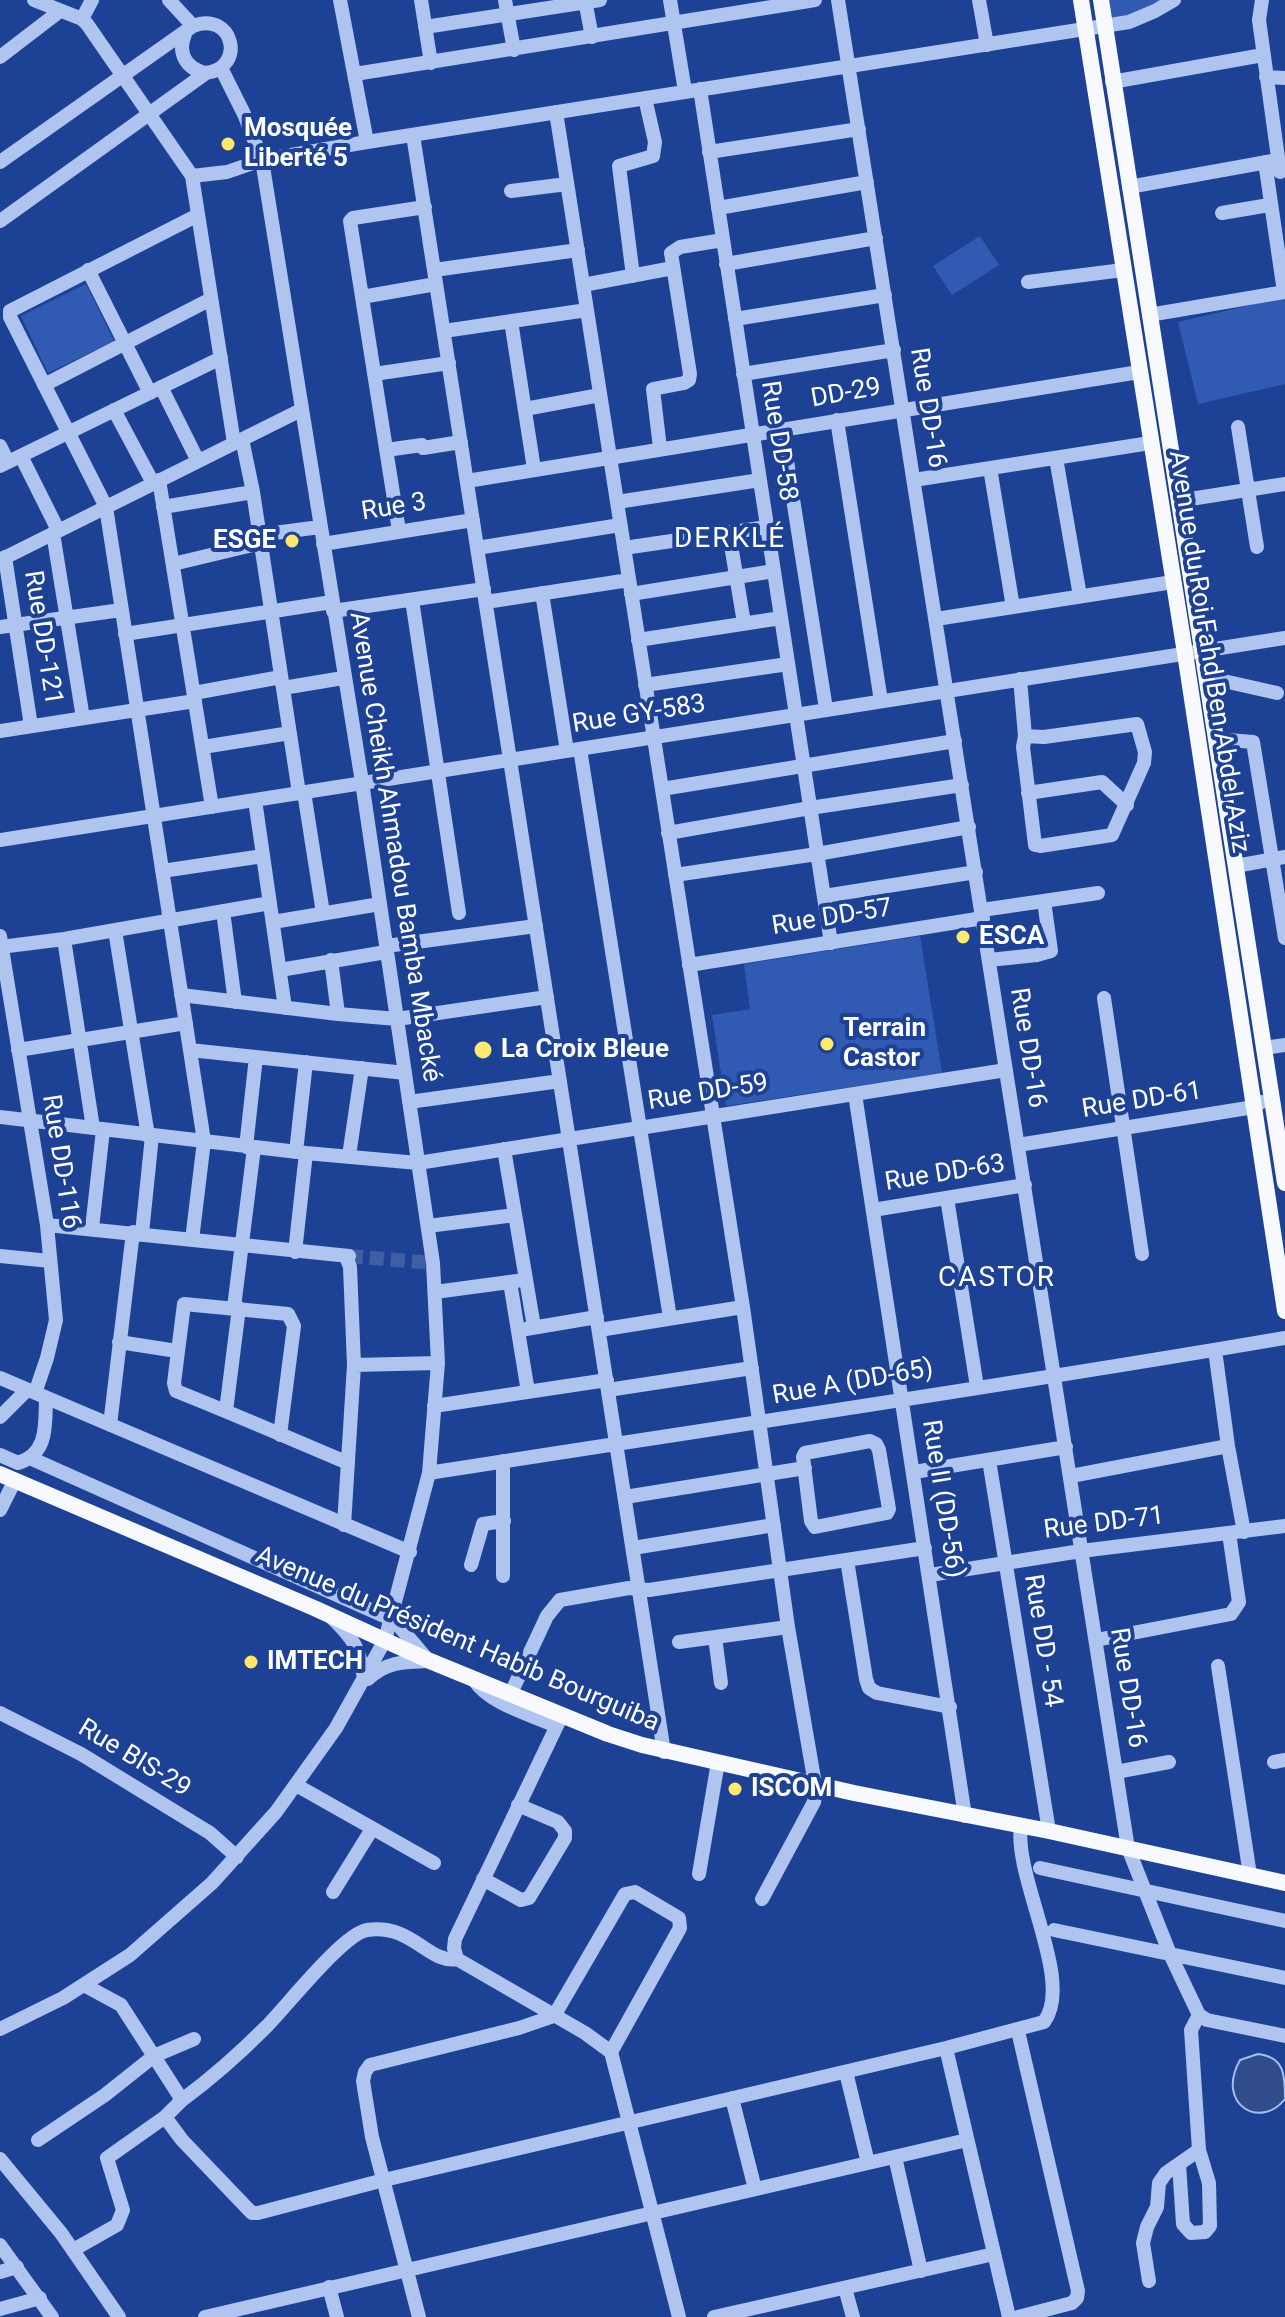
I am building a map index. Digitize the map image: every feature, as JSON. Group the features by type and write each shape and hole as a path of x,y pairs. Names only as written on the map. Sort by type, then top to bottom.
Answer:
{"main road":[{"name":"Avenue du Roi Fahd Ben Abdel Aziz","path":"1081,0 1173,582 1193,652 1206,677 1285,1183"},
{"name":"Avenue du Roi Fahd Ben Abdel Aziz","path":"1101,0 1178,501 1193,652 1254,1107 1285,1311"},
{"name":"Avenue du Président Habib Bourguiba","path":"5,1469 428,1660 511,1693 559,1721 664,1752 1285,1883"}],"street":[{"path":"34,0 82,19 192,176 221,358 238,441 253,492 290,733 323,913"},
{"path":"82,19 92,0"},
{"path":"169,0 189,30"},
{"path":"340,0 367,142"},
{"path":"421,0 431,63"},
{"name":"Rue DD-58","path":"670,0 709,152 831,943"},
{"path":"355,74 674,23 739,6 815,0"},
{"name":"Rue DD-16","path":"838,0 1128,1848 1170,1954 1199,2015"},
{"path":"979,0 987,45"},
{"path":"192,176 227,172 262,160 367,142 1104,26 1142,17 1174,0"},
{"path":"1149,315 1284,292 1279,226 1269,205 1276,162 1278,114 1266,77 1259,20 1262,0"},
{"path":"425,27 507,7 590,1 592,37"},
{"path":"507,7 514,50"},
{"path":"0,57 60,11"},
{"path":"0,162 189,30 210,22 225,30 229,37 231,54 214,70 0,221"},
{"path":"189,30 182,43 185,60 198,71 214,70"},
{"path":"1112,82 1263,55"},
{"name":"Avenue Cheikh Ahmadou Bamba Mbacké","path":"0,2029 84,1985 130,1955 198,1896 237,1857 296,1785 336,1728 385,1640 429,1473 438,1363 435,1292 428,1226 362,782 262,160 244,114 214,70"},
{"path":"1266,77 1285,78"},
{"path":"633,276 619,166 653,156 655,142 645,98"},
{"path":"556,112 743,1307 788,1627 814,1784 814,1802 762,1899"},
{"path":"709,152 859,129"},
{"path":"413,135 664,1752"},
{"path":"1129,187 1276,162"},
{"path":"718,208 867,182"},
{"path":"511,191 567,184"},
{"path":"1222,213 1269,205"},
{"path":"399,531 350,221 425,207"},
{"path":"192,1240 204,1141 106,507 10,317 10,311 198,215"},
{"path":"726,264 876,238"},
{"path":"660,448 653,389 684,383 689,380 690,374 671,253 674,249 723,240"},
{"path":"362,297 435,277 578,250"},
{"path":"583,285 673,268"},
{"path":"88,270 125,343 198,461"},
{"path":"1028,282 1123,270"},
{"path":"735,319 885,295"},
{"path":"44,385 211,299"},
{"path":"444,331 587,310"},
{"path":"511,321 534,469"},
{"path":"743,374 894,350"},
{"path":"10,461 221,358"},
{"path":"374,374 449,363"},
{"name":"DD-29","path":"467,481 1139,372"},
{"path":"525,409 600,395"},
{"path":"114,410 156,482 163,507 212,807"},
{"path":"3,558 301,410"},
{"path":"837,420 881,701"},
{"path":"1238,427 1257,547"},
{"path":"782,429 826,709"},
{"path":"386,450 461,442"},
{"path":"914,480 1150,443"},
{"path":"0,446 56,532 83,718"},
{"path":"1056,458 1080,596"},
{"path":"990,468 1013,607"},
{"path":"617,502 760,480"},
{"path":"1178,501 1285,484"},
{"path":"163,507 253,492"},
{"name":"Rue 3","path":"323,544 473,520"},
{"path":"477,548 620,525"},
{"path":"173,564 260,539 320,527"},
{"path":"624,548 767,527"},
{"path":"729,533 744,623"},
{"name":"Rue DD-121","path":"3,558 8,626 31,726"},
{"path":"125,634 271,611 630,587 774,571"},
{"path":"936,619 1173,582"},
{"path":"542,593 574,750 670,1318"},
{"path":"412,600 459,913"},
{"path":"8,626 121,610"},
{"path":"638,640 781,618"},
{"name":"Rue GY-583","path":"0,840 1285,638"},
{"path":"645,685 788,664"},
{"path":"1206,677 1277,693"},
{"path":"0,731 137,710 282,682 343,678"},
{"path":"1020,679 1025,736 1023,747 1035,845 1112,835 1145,757 1137,724 1035,738 1025,736"},
{"path":"203,747 290,733"},
{"path":"1216,739 1253,742 1279,858 1285,938"},
{"path":"662,789 955,741"},
{"path":"1028,793 1102,782 1127,805"},
{"path":"668,833 962,785"},
{"path":"255,800 285,1008"},
{"path":"675,875 969,827"},
{"path":"162,871 263,856"},
{"path":"1236,866 1279,858"},
{"path":"824,896 976,872"},
{"name":"Rue DD-57","path":"689,965 831,943 1098,893"},
{"path":"989,960 1051,951 1044,901"},
{"path":"1,943 64,939 270,903"},
{"path":"273,922 380,904"},
{"path":"223,911 235,1002"},
{"path":"280,970 386,949 536,926"},
{"path":"110,1425 119,1342 138,1233 150,1136 115,930"},
{"path":"64,939 79,1040 98,1129 92,1228"},
{"name":"Rue DD-116","path":"1,943 5,1004 18,1050 47,1225 56,1320 36,1393"},
{"path":"331,960 338,1014"},
{"path":"181,995 397,1019 547,997"},
{"path":"1104,998 1142,1254"},
{"path":"18,1050 186,1023"},
{"path":"1264,1048 1285,1045"},
{"path":"190,1050 405,1073"},
{"path":"226,1411 256,1057"},
{"path":"295,1252 306,1062"},
{"path":"349,1156 362,1068"},
{"name":"Rue DD-59","path":"0,1117 301,1153 418,1163 1006,1070"},
{"path":"409,1102 560,1081"},
{"name":"Rue II (DD-56)","path":"855,1094 965,1816"},
{"name":"Rue DD-61","path":"1018,1145 1254,1107 1271,1096"},
{"path":"504,1149 534,1327"},
{"name":"Rue DD-63","path":"873,1210 1025,1185"},
{"path":"947,1198 977,1387"},
{"path":"428,1226 515,1215"},
{"path":"47,1225 348,1256 354,1365 344,1525"},
{"path":"0,1256 50,1261"},
{"path":"435,1292 525,1279"},
{"path":"510,1282 528,1392"},
{"path":"280,1435 293,1319 288,1314 184,1304 177,1351 176,1391 226,1411 280,1435 348,1463"},
{"path":"518,1330 670,1318 743,1307"},
{"name":"Rue A (DD-65)","path":"429,1473 1055,1377 1285,1338"},
{"path":"119,1342 177,1351"},
{"path":"1096,1640 1231,1614 1239,1602 1228,1446 1215,1350"},
{"path":"354,1365 438,1363"},
{"path":"434,1406 528,1392 752,1368"},
{"path":"0,1378 410,1552"},
{"path":"0,1417 36,1393"},
{"path":"0,1510 5,1469 37,1452 44,1435 36,1393"},
{"path":"870,1441 876,1444 889,1509 887,1513 815,1527 811,1521 805,1468 803,1457 808,1451 870,1441"},
{"path":"1071,1476 1228,1446"},
{"path":"914,1472 1066,1447"},
{"path":"30,1458 392,1616 428,1660"},
{"name":"Rue DD - 54","path":"989,1460 1049,1831"},
{"path":"503,1461 503,1576"},
{"path":"625,1497 805,1468"},
{"path":"471,1565 483,1524 504,1521"},
{"path":"633,1548 774,1525"},
{"name":"Rue DD-71","path":"930,1575 1005,1561 1285,1526"},
{"path":"511,1693 547,1616 560,1600 629,1588 649,1590 925,1548"},
{"path":"847,1560 869,1688 877,1693 950,1707"},
{"path":"325,1613 354,1641 362,1683"},
{"path":"679,1642 788,1627"},
{"path":"715,1637 721,1683"},
{"path":"362,1683 384,1666 428,1660"},
{"path":"1218,1666 1250,1875"},
{"path":"457,1959 455,1939 559,1721 485,1692 472,1676"},
{"name":"Rue BIS-29","path":"7,1716 81,1754 202,1828 237,1857"},
{"path":"699,1874 718,1762"},
{"path":"1116,1772 1169,1762"},
{"path":"296,1785 434,1863"},
{"path":"483,1879 521,1900 529,1898 565,1838 565,1831 558,1822 518,1805"},
{"path":"165,2117 182,2140 252,2213 1018,2031 1044,2022 1050,2014 1054,1996 1020,1848 1021,1826"},
{"path":"333,1892 372,1829"},
{"path":"1040,1868 1285,1921"},
{"path":"419,2317 372,2137 363,2081 370,2065 519,2028 554,2016 625,1894 635,1892 679,1918 680,1928 611,2052"},
{"path":"73,2250 117,2225 123,2210 107,2158 165,2117 220,2070 256,2037 355,1933 372,1929 397,1931 445,1960 457,1959 585,2033 611,2052 679,2317"},
{"path":"1054,1930 1285,1978"},
{"path":"84,1985 121,2005 182,2100"},
{"path":"1179,2164 1183,2224 1191,2233 1205,2232 1210,2226 1209,2183 1199,2150 1191,2030 1199,2015 1207,2020 1285,2036"},
{"path":"946,2048 994,2254 1018,2317 1072,2303 1078,2291 1018,2031"},
{"path":"38,2140 105,2095 154,2056 194,2039"},
{"path":"846,2072 868,2163"},
{"path":"732,2098 755,2189"},
{"path":"205,2317 967,2140"},
{"path":"1149,2281 1144,2236 1157,2207 1161,2177 1199,2150"},
{"path":"895,2157 921,2271"},
{"path":"0,2159 73,2250 119,2317"},
{"path":"0,2245 52,2317"},
{"path":"714,2317 994,2254"},
{"path":"0,2272 17,2267"},
{"path":"329,2287 337,2317"},
{"path":"845,2288 853,2317"},
{"path":"4,2311 40,2298"}],"shaded area":[{"path":"1108,0 1171,0 1141,13 1111,19"},
{"path":"980,236 999,265 952,295 933,266"},
{"path":"86,284 114,341 48,373 21,316"},
{"path":"1285,297 1285,384 1198,404 1178,322"},
{"name":"Terrain Castor","path":"920,936 942,1073 726,1106 712,1015 750,1009 744,964"},
{"path":"1258,2054 1278,2063 1285,2083 1285,2099 1264,2112 1244,2108 1233,2089 1240,2060"}],"tunnel":[{"path":"349,1256 433,1263"}],"place":[{"name":"Mosquée Liberté 5","path":"228,144"},
{"name":"ESGE","path":"292,541"},
{"name":"ESCA","path":"963,937"},
{"name":"Terrain Castor","path":"827,1044"},
{"name":"La Croix Bleue","path":"483,1050"},
{"name":"IMTECH","path":"251,1662"},
{"name":"ISCOM","path":"735,1789"}],"district":[{"name":"DERKLÉ","path":"730,540"},
{"name":"CASTOR","path":"997,1279"}]}
